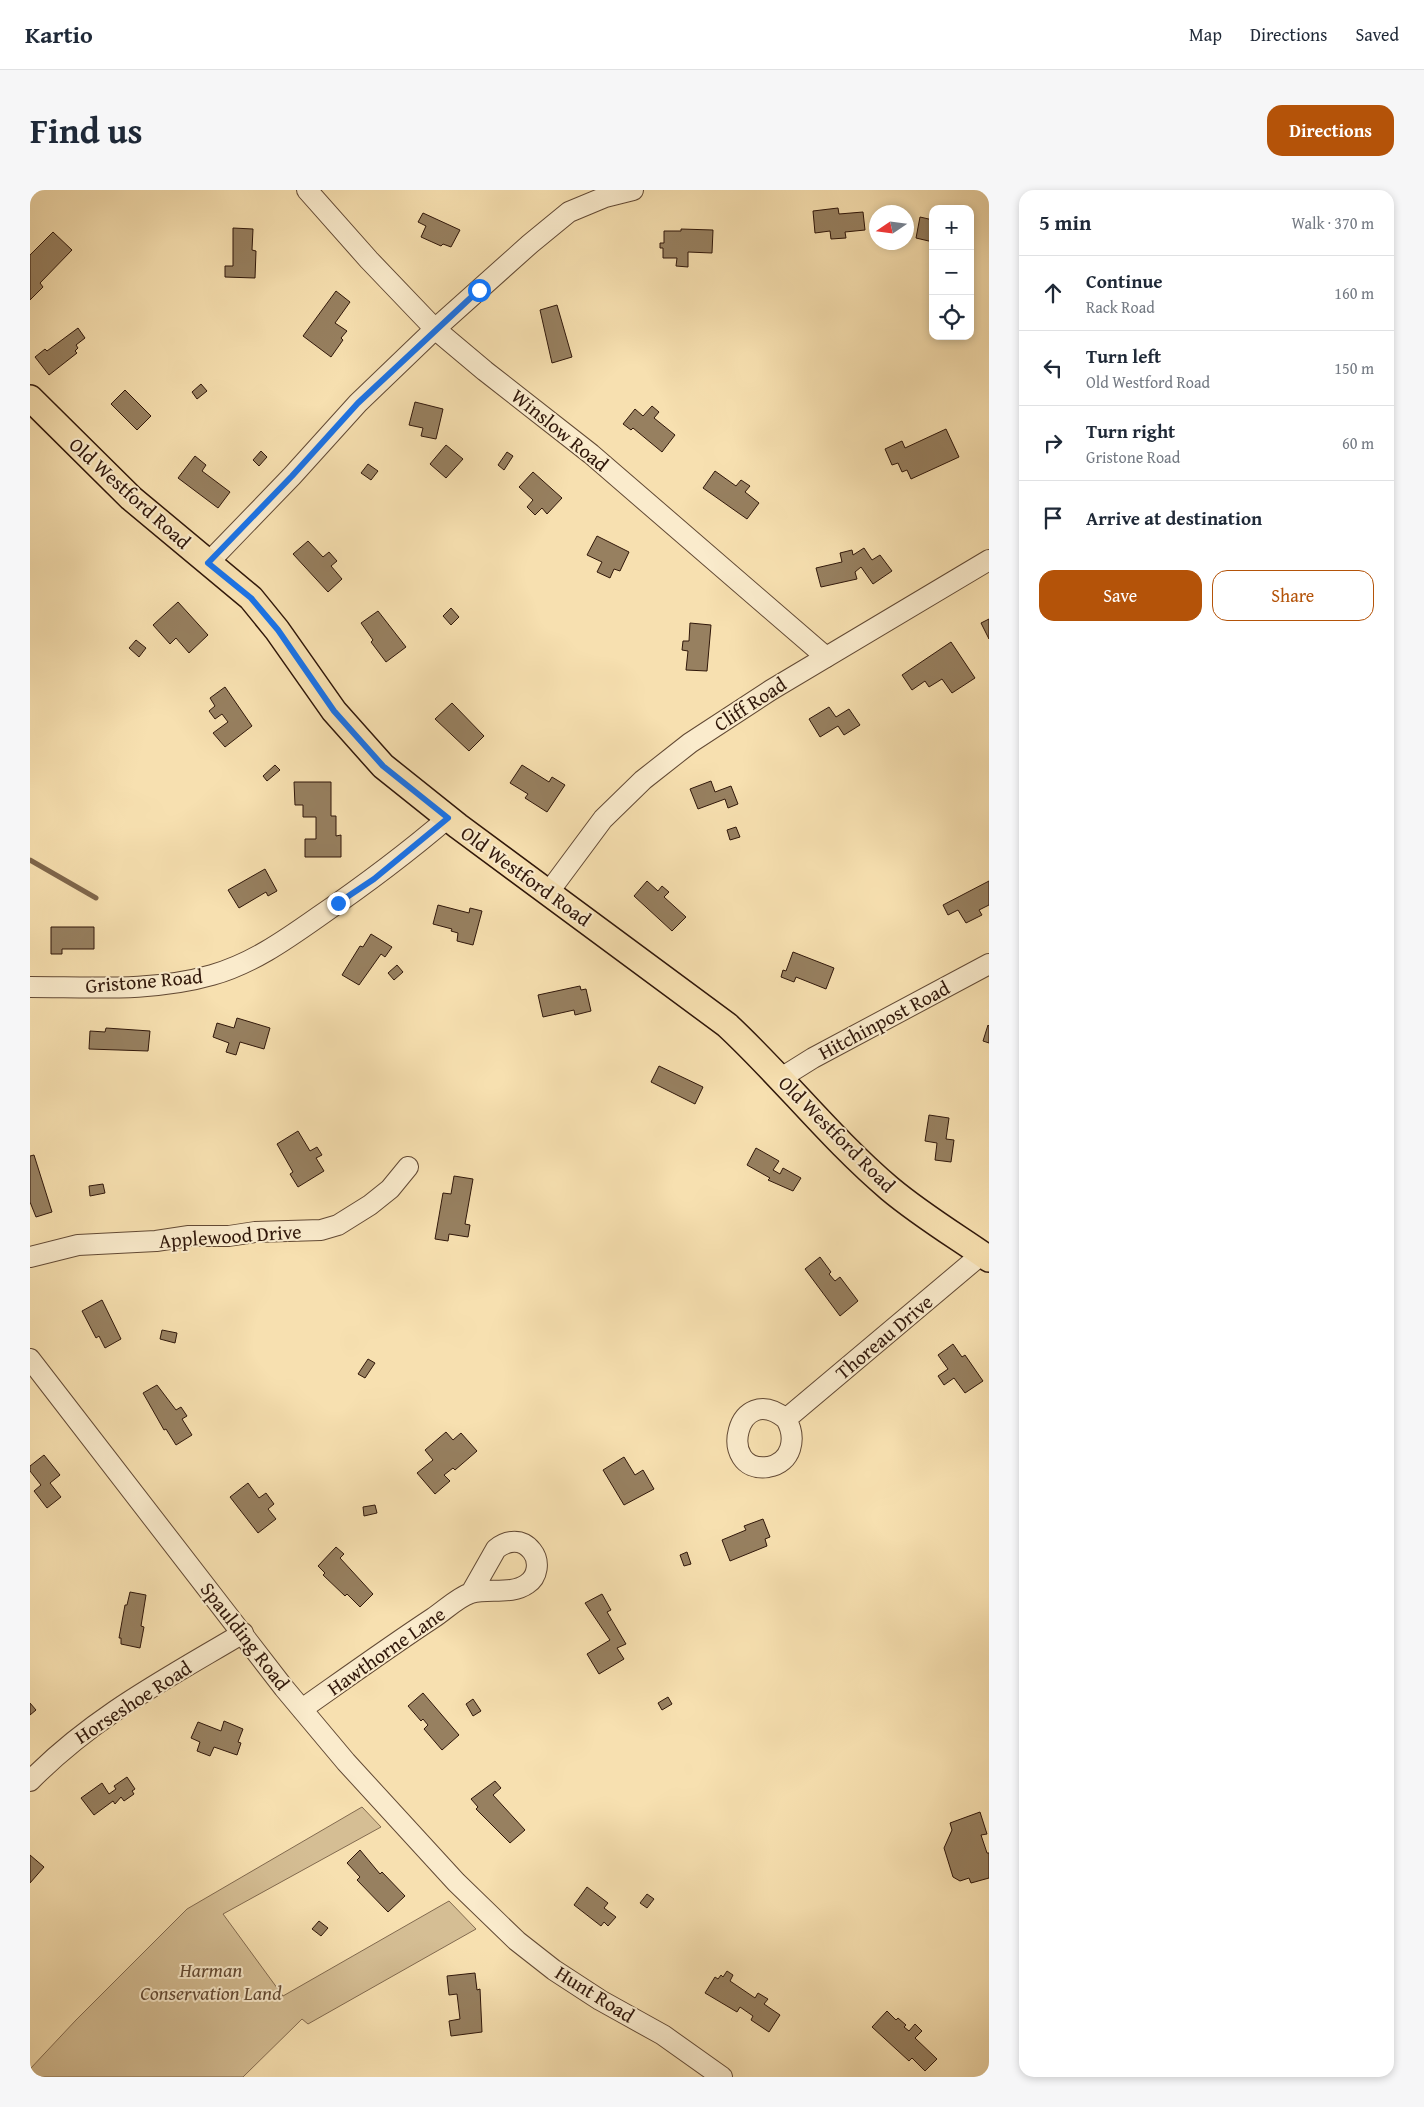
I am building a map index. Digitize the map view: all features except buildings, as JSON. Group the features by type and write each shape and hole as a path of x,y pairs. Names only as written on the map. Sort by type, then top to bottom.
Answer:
{"main road":[{"name":"Old Westford Road","path":"30,398 132,498 251,598 278,630 334,711 383,766 448,818 548,893 606,933 727,1025 890,1188 985,1257"}],"street":[{"name":"Winslow Road","path":"307,190 368,260 435,329 485,371 591,454 826,657"},
{"path":"208,563 292,476 358,403 435,329 569,212 606,197 633,190"},
{"name":"Cliff Road","path":"548,893 603,819 644,780 690,742 826,657 989,560"},
{"name":"Gristone Road","path":"30,987 116,988 164,984 210,976 240,966 265,953 374,879 448,818"},
{"name":"Hitchinpost Road","path":"781,1078 813,1058 989,964"},
{"name":"Applewood Drive","path":"30,1257 78,1245 149,1241 189,1236 229,1236 255,1232 321,1230 338,1225 370,1206 390,1189 408,1167"},
{"name":"Thoreau Drive","path":"786,1420 985,1257"},
{"name":"Spaulding Road","path":"30,1359 302,1709 346,1762 475,1901"},
{"name":"Hawthorne Lane","path":"302,1709 471,1593"},
{"name":"Horseshoe Road","path":"30,1781 72,1740 97,1722 243,1633"},
{"name":"Hunt Road","path":"475,1901 518,1941 554,1970 600,2000 663,2035 722,2077"}],"green space":[{"name":"Harman Conservation Land","path":"362,1807 381,1827 223,1914 283,1996 449,1901 476,1929 308,2024 302,2019 243,2077 30,2077 30,2069 187,1909"}],"waterway":[{"path":"30,860 96,898"}],"route":[{"path":"338,903 374,879 448,818 383,766 334,711 278,630 251,598 208,563 292,476 358,403 435,329 479,290"}]}
